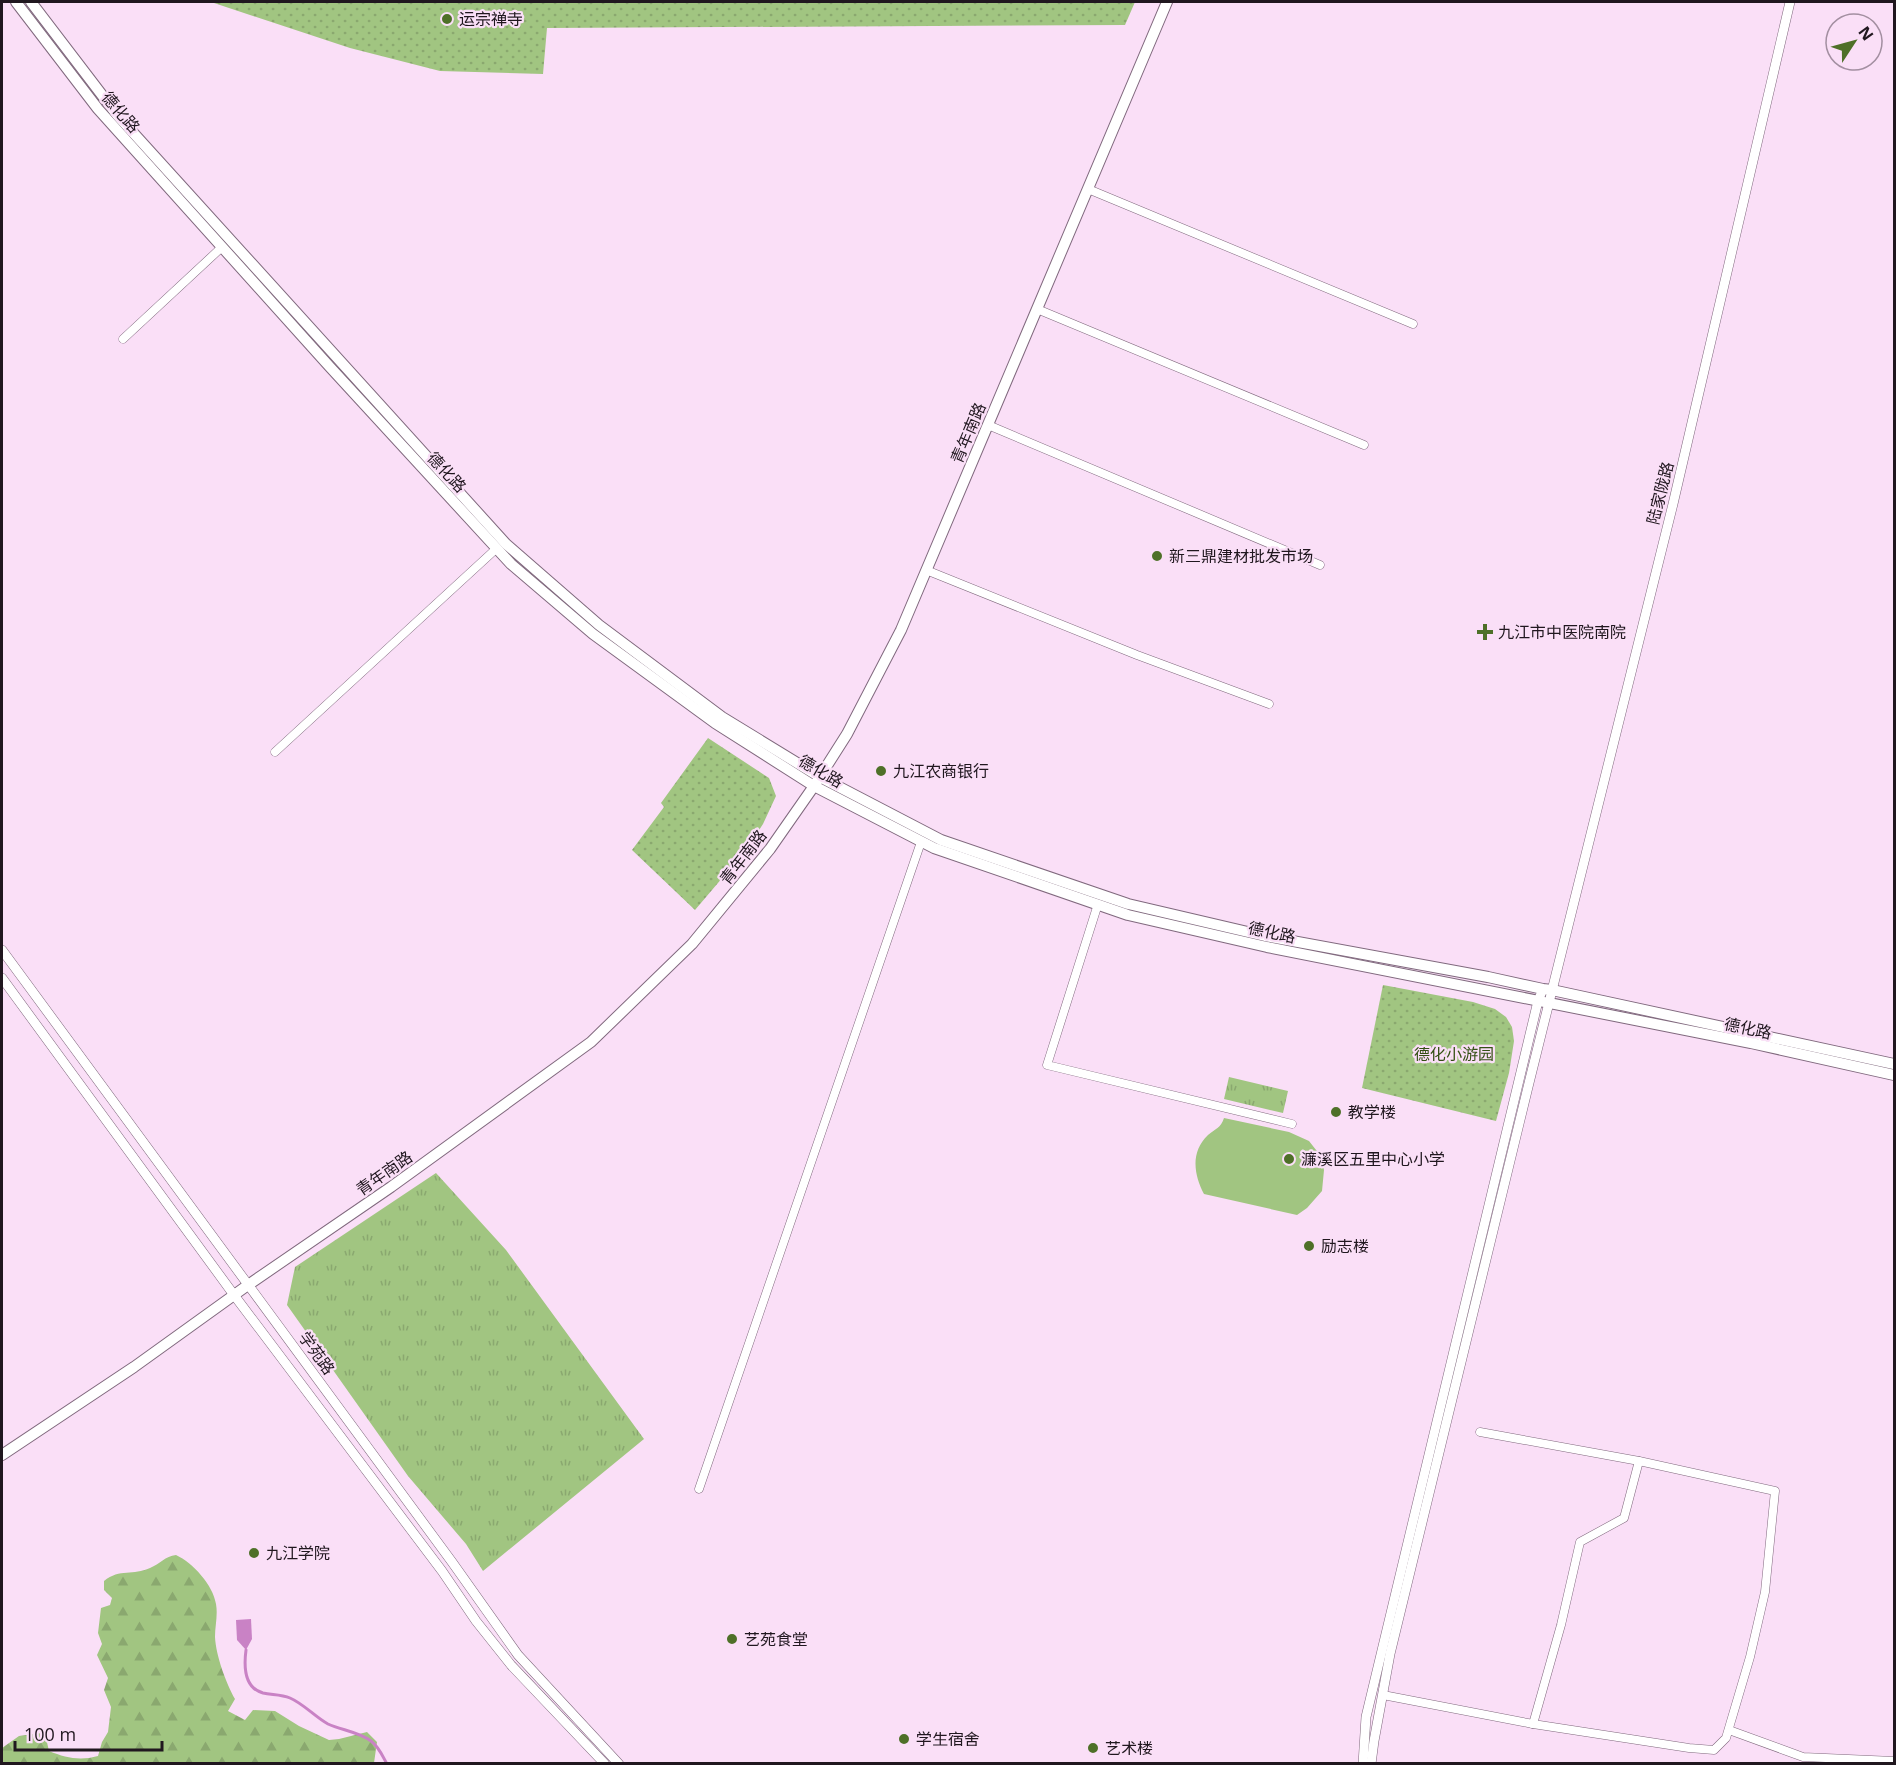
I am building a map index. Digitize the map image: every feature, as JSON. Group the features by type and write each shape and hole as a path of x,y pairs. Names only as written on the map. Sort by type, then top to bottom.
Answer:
{"main road":[{"name":"德化路","path":"16,2 98,109 512,564 593,634 715,723 921,842 1128,915 1267,947 1751,1043 1894,1075"},
{"name":"德化路","path":"31,2 118,116 506,544 599,625 722,717 817,781 941,840 1128,904 1266,936 1547,989 1894,1064"},
{"name":"青年南路","path":"2,1455 134,1367 391,1187 591,1042 692,944 770,849 847,734 901,630 1167,2"}],"street":[{"name":"陆家陇路","path":"1543,1002 1673,504 1790,2"},
{"path":"1088,189 1413,324"},
{"path":"123,339 222,247"},
{"path":"1037,309 1364,445"},
{"path":"988,424 1320,565"},
{"path":"275,752 497,548"},
{"path":"926,570 1137,655 1269,704"},
{"path":"699,1489 921,842"},
{"path":"1098,904 1047,1065 1292,1124"},
{"name":"学苑路","path":"2,950 518,1655 619,1764"},
{"name":"学苑路","path":"2,978 483,1629 511,1665 605,1764"},
{"path":"1371,1764 1390,1654 1543,1002"},
{"path":"1363,1764 1366,1717 1543,1002"},
{"path":"1383,1695 1533,1725 1689,1748 1714,1750 1726,1738 1729,1730 1750,1657 1765,1592 1774,1491 1639,1461 1480,1432"},
{"path":"1533,1725 1561,1625 1580,1542 1624,1518 1639,1461"},
{"path":"1729,1730 1803,1757 1894,1761"}],"green space":[{"path":"211,2 1135,2 1125,25 547,28 543,74 440,71 350,48"},
{"path":"708,738 769,778 776,796 763,824 746,850 695,910 632,850 664,807 661,803"},
{"name":"德化小游园","path":"1383,985 1473,1002 1495,1009 1506,1017 1512,1027 1514,1041 1509,1073 1496,1121 1362,1088"},
{"path":"1229,1077 1288,1091 1283,1113 1224,1099"},
{"path":"1224,1118 1289,1132 1309,1141 1320,1155 1324,1170 1322,1191 1307,1208 1297,1215 1204,1194 1196,1171 1196,1156 1202,1142"},
{"path":"436,1173 506,1250 644,1439 483,1571 466,1544 408,1476 287,1305 295,1267"},
{"path":"176,1555 189,1563 201,1575 214,1597 217,1608 215,1637 217,1652 235,1699 228,1711 245,1720 253,1710 275,1711 299,1726 329,1740 367,1732 377,1742 374,1763 2,1763 2,1748 19,1736 39,1733 46,1738 49,1751 73,1758 98,1756 108,1732 111,1707 104,1690 108,1678 97,1655 102,1644 98,1633 101,1608 110,1605 112,1598 104,1590 104,1581 121,1573 144,1570"}],"shaded area":[{"path":"251,1619 252,1639 246,1650 237,1640 236,1620"}],"waterway":[{"path":"246,1650 247,1675 252,1686 263,1693 290,1698 328,1724 366,1738 376,1746 387,1764"}],"place":[{"name":"运宗禅寺","path":"447,19"},
{"name":"新三鼎建材批发市场","path":"1157,556"},
{"name":"九江市中医院南院","path":"1485,632"},
{"name":"九江农商银行","path":"881,771"},
{"name":"教学楼","path":"1336,1112"},
{"name":"濂溪区五里中心小学","path":"1289,1159"},
{"name":"励志楼","path":"1309,1246"},
{"name":"九江学院","path":"254,1553"},
{"name":"艺苑食堂","path":"732,1639"},
{"name":"学生宿舍","path":"904,1739"},
{"name":"艺术楼","path":"1093,1748"}]}
